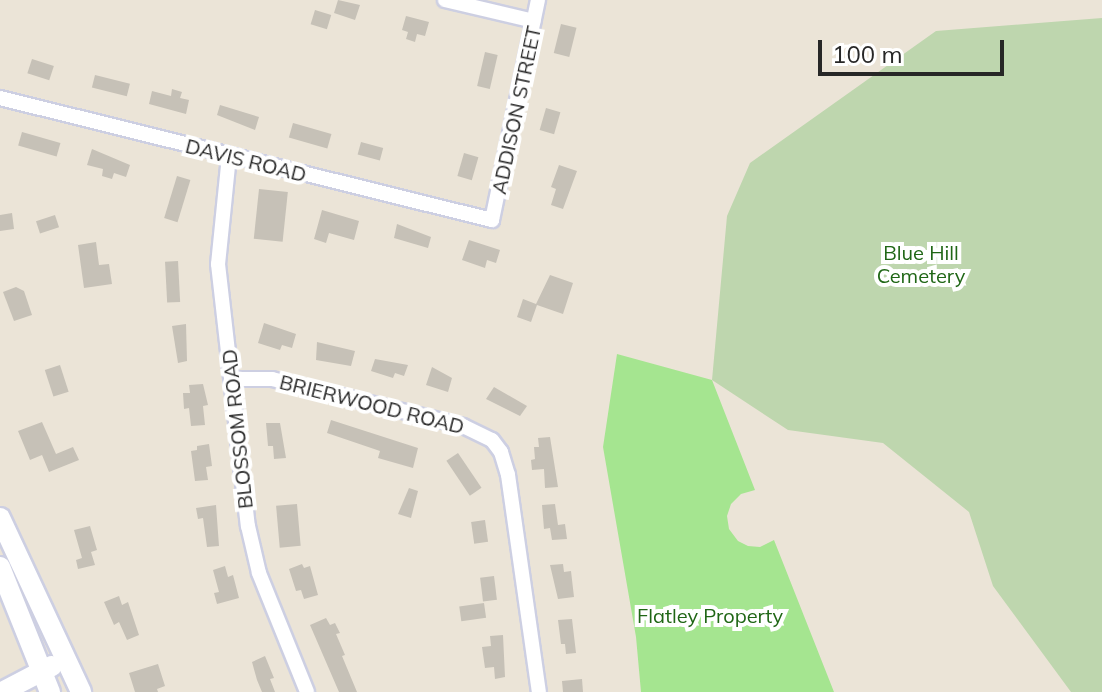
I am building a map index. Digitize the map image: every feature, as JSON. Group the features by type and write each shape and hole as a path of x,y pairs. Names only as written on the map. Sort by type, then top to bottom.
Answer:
{"main road":[{"path":"0,518 79,688 58,692"},
{"path":"0,567 50,692"},
{"path":"2,692 66,659"}],"street":[{"path":"445,0 534,21"},
{"name":"ADDISON STREET","path":"492,220 538,0"},
{"name":"DAVIS ROAD","path":"0,98 492,220"},
{"name":"BLOSSOM ROAD","path":"229,156 218,264 252,549 307,692"},
{"name":"BRIERWOOD ROAD","path":"231,379 272,379 463,426 492,440 501,452 508,475 539,692"}],"green space":[{"name":"Blue Hill Cemetery","path":"1102,18 1102,692 1071,692 993,586 969,512 883,443 788,430 712,380 727,216 750,163 936,31"},
{"name":"Flatley Property","path":"617,354 712,380 755,490 741,494 731,504 727,516 729,529 738,541 748,546 760,547 774,540 834,692 641,692 636,637 603,447"}],"building":[{"path":"338,0 360,5 355,20 334,13"},
{"path":"315,10 331,15 327,29 311,24"},
{"path":"406,16 429,22 425,36 417,34 415,42 406,39 408,32 402,30"},
{"path":"561,24 577,28 569,57 554,53"},
{"path":"485,52 498,55 490,89 477,86"},
{"path":"32,59 54,66 49,80 27,73"},
{"path":"95,75 130,84 127,96 92,88"},
{"path":"172,89 182,92 180,98 189,100 186,114 149,104 152,91 171,96"},
{"path":"220,105 259,117 255,130 217,115"},
{"path":"546,108 560,112 554,134 540,130"},
{"path":"293,123 331,134 327,148 289,137"},
{"path":"22,132 60,143 57,156 18,145"},
{"path":"361,142 383,148 380,161 358,155"},
{"path":"92,149 130,165 126,177 114,173 112,179 102,176 103,169 87,165"},
{"path":"464,153 478,157 472,180 457,176"},
{"path":"559,165 577,171 563,209 551,205 556,189 551,187"},
{"path":"177,176 190,180 178,222 164,218"},
{"path":"259,189 288,192 283,242 254,239"},
{"path":"322,210 359,221 354,240 329,233 326,243 314,239"},
{"path":"12,213 14,229 0,231 0,215"},
{"path":"55,215 59,227 40,234 36,221"},
{"path":"397,224 431,237 428,248 394,238"},
{"path":"469,240 500,250 496,263 487,260 485,268 462,260"},
{"path":"96,242 99,265 109,264 112,284 84,288 78,245"},
{"path":"178,261 180,302 167,303 165,262"},
{"path":"550,275 573,283 563,314 537,305 531,322 517,317 523,299 536,304"},
{"path":"16,287 24,291 32,315 14,321 3,292"},
{"path":"264,323 296,334 292,348 282,345 280,350 258,343"},
{"path":"186,324 187,361 178,363 172,326"},
{"path":"317,342 355,351 351,366 316,360"},
{"path":"375,359 408,365 404,376 395,373 393,378 371,371"},
{"path":"60,365 69,392 53,397 45,370"},
{"path":"432,367 452,378 448,392 426,385"},
{"path":"203,384 208,405 203,406 205,425 191,426 189,408 184,409 183,393 190,393 189,385"},
{"path":"494,387 527,406 520,416 486,399"},
{"path":"331,420 418,448 413,468 378,458 380,451 327,433"},
{"path":"42,422 56,454 73,447 79,460 49,472 42,455 30,460 18,431"},
{"path":"266,423 280,423 286,458 274,459 273,446 268,446"},
{"path":"550,437 558,487 545,488 544,469 532,470 531,460 535,459 534,447 539,447 538,438"},
{"path":"209,444 212,466 206,467 208,480 195,481 191,451 197,450 197,446"},
{"path":"458,453 481,488 470,496 446,461"},
{"path":"409,488 418,491 411,518 398,514"},
{"path":"297,504 301,546 280,548 276,506"},
{"path":"555,504 558,525 565,524 567,539 552,540 550,528 544,529 542,505"},
{"path":"216,505 219,546 207,547 203,518 198,519 196,508"},
{"path":"485,520 488,542 474,544 471,522"},
{"path":"90,526 97,550 91,552 95,565 78,569 76,560 82,558 74,530"},
{"path":"302,564 304,568 310,566 318,595 304,599 301,590 296,591 289,569"},
{"path":"563,564 564,572 571,571 574,597 558,599 550,565"},
{"path":"225,566 228,577 233,575 239,598 217,604 214,593 219,592 213,570"},
{"path":"494,576 497,600 483,602 480,578"},
{"path":"119,596 122,605 128,602 139,635 127,640 119,622 114,625 104,602"},
{"path":"484,603 486,618 461,621 459,606"},
{"path":"326,618 330,625 335,623 340,633 336,634 345,655 342,656 357,692 339,692 310,625"},
{"path":"572,619 576,653 566,654 565,644 561,644 558,620"},
{"path":"503,635 505,677 495,679 494,667 485,668 482,647 491,646 490,636"},
{"path":"265,656 274,678 270,679 275,692 262,692 252,662"},
{"path":"158,664 165,686 157,689 158,692 135,692 129,673"},
{"path":"582,679 583,692 563,692 562,681"}]}
